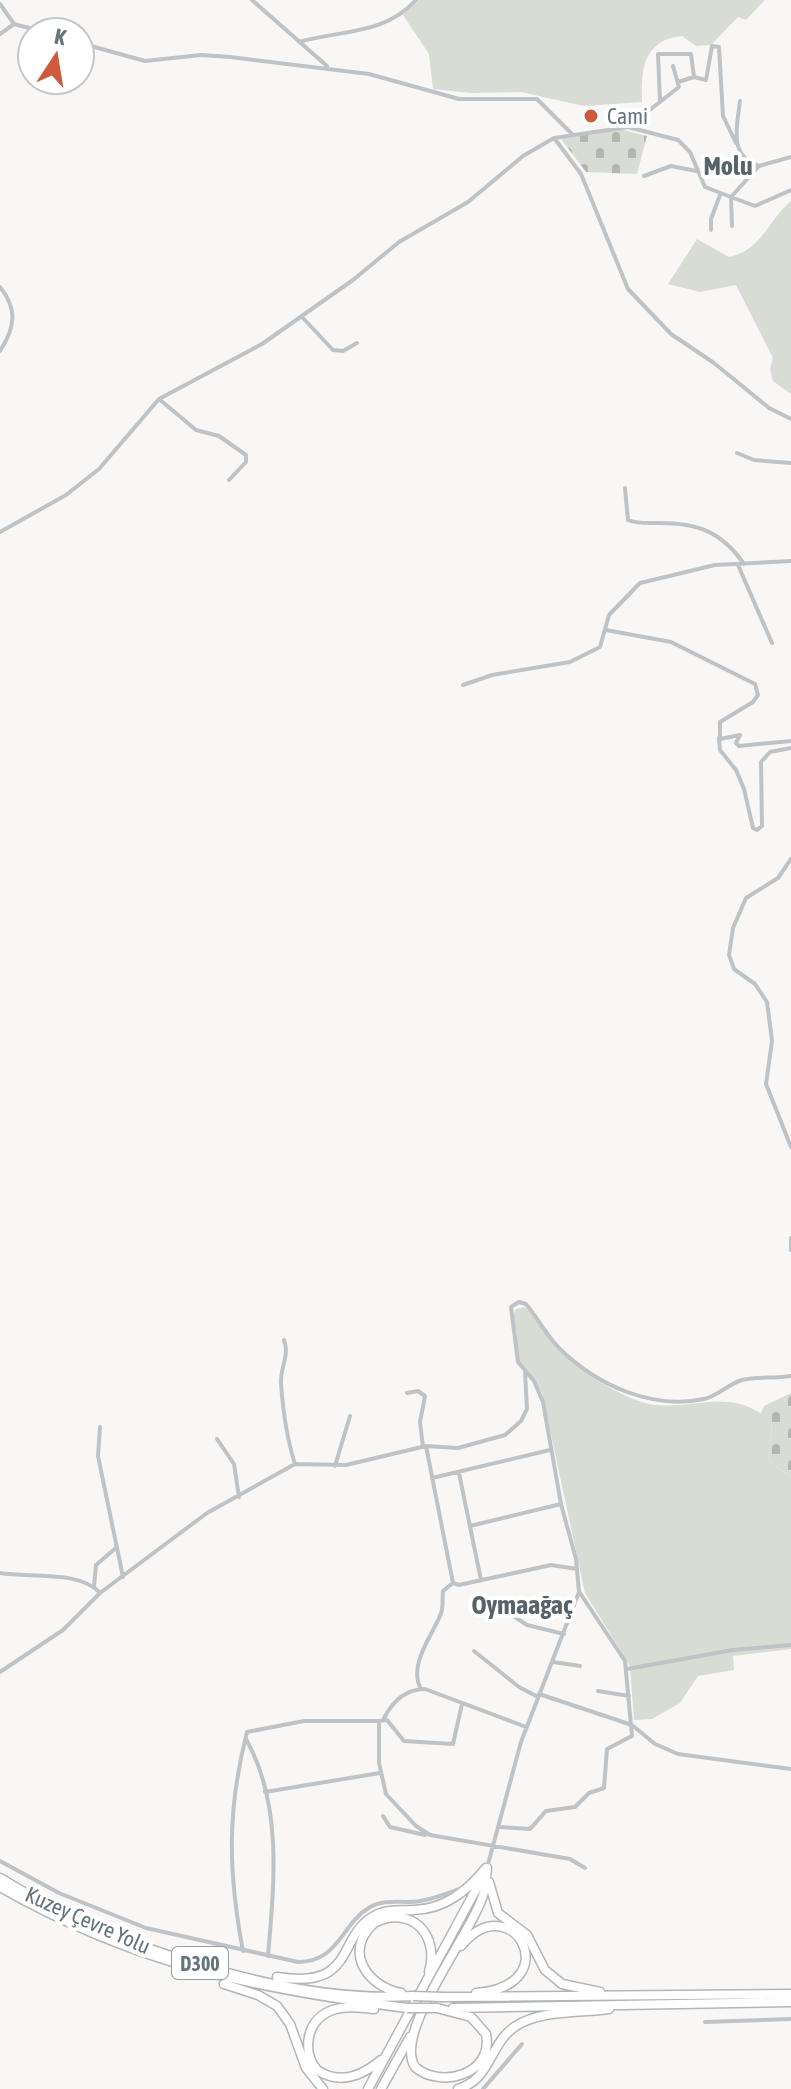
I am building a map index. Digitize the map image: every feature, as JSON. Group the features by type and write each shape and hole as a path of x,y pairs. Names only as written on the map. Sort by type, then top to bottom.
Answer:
{"highway":[{"path":"186,1959 284,1978 314,1978 339,1963 370,1919 397,1909 427,1909 443,1904 473,1885 487,1868"},
{"path":"381,2089 484,1894 487,1868"},
{"path":"368,2089 487,1868"},
{"path":"487,1868 490,1895 498,1913 527,1935 539,1961 552,1977 574,1988 641,2000"},
{"name":"Kuzey Çevre Yolu","path":"0,1878 85,1922 186,1959 310,1988 391,1997 413,1996"},
{"name":"Kuzey Çevre Yolu","path":"0,1887 83,1930 181,1967 273,1990 407,2008"},
{"path":"413,1996 382,1988 373,1982 362,1965 361,1943 374,1923 402,1917 416,1921 428,1934 433,1954 424,1989"},
{"path":"443,1997 510,1986 522,1976 526,1960 523,1943 516,1932 492,1925 474,1931 450,1959"},
{"path":"130,1949 269,1999 285,2014 306,2068 323,2089"},
{"name":"D300","path":"407,2008 791,1994"},
{"name":"D300","path":"413,1996 791,2002"},
{"path":"458,2089 477,2080 501,2041 525,2022 641,2000"},
{"path":"387,2054 352,2077 330,2077 314,2066 308,2040 313,2026 330,2011 407,2008"},
{"path":"419,2020 410,2050 419,2072 442,2084 469,2078 484,2063 486,2034 471,2017 437,2008"}],"street":[{"path":"252,0 329,68"},
{"path":"299,42 358,32 400,15 416,0"},
{"path":"0,4 14,24 1,33 0,42"},
{"path":"678,82 694,77 706,80 709,53 712,46 719,47 723,116 749,163 759,166"},
{"path":"96,47 145,61 201,55 329,68 369,74 459,99 537,99 571,133"},
{"path":"660,101 658,54 691,54 694,77"},
{"path":"628,127 679,87 673,66"},
{"path":"736,143 740,101"},
{"path":"0,532 66,495 99,469 159,399 262,344 399,242 468,202 523,156 554,138 571,133 628,127 678,140 690,152 705,187 720,195 755,206 791,190"},
{"path":"554,138 581,174 628,289 671,334 714,363 769,408 791,419"},
{"path":"732,226 731,197 759,166 791,157"},
{"path":"644,176 671,166 698,172"},
{"path":"711,230 711,219 720,195"},
{"path":"0,287 10,300 13,312 10,332 0,351"},
{"path":"302,317 333,350 343,351 357,343"},
{"path":"159,399 196,430 219,436 246,455 246,461 229,480"},
{"path":"737,453 754,460 791,463"},
{"path":"625,488 628,520 701,527 722,537 741,564 772,643"},
{"path":"463,685 492,675 570,662 600,647 609,615 637,585 707,566 791,561"},
{"path":"605,630 671,642 755,684 757,698 723,718 718,726 720,750 736,770 753,828 757,830 762,826 761,762 770,752 791,748"},
{"path":"719,738 740,735 736,743 739,746 791,741"},
{"path":"791,859 778,878 746,898 733,928 729,955 734,969 755,984 767,1002 772,1041 766,1084 791,1147"},
{"path":"791,1238 791,1250"},
{"path":"487,1868 526,1727 579,1592 543,1402 516,1353 509,1314 511,1307 519,1302 528,1306 548,1335 580,1365 632,1395 649,1400 670,1403 704,1399 746,1379 791,1376"},
{"path":"284,1340 287,1353 281,1380 283,1423 295,1464"},
{"path":"0,1672 63,1630 100,1593 207,1513 295,1464 335,1466 424,1447 458,1448 500,1438 511,1431 527,1409 524,1369"},
{"path":"407,1393 418,1391 425,1396 420,1422 453,1583"},
{"path":"335,1466 350,1416"},
{"path":"100,1427 98,1456 123,1578"},
{"path":"217,1439 234,1464 239,1497"},
{"path":"432,1478 550,1450"},
{"path":"459,1473 481,1580"},
{"path":"470,1526 561,1504"},
{"path":"94,1586 96,1565 117,1547"},
{"path":"421,1689 417,1677 421,1654 440,1616 444,1590 453,1583 551,1565 577,1569"},
{"path":"0,1573 73,1580 94,1586 100,1593"},
{"path":"500,1827 532,1829 546,1811 575,1807 589,1793 604,1788 607,1750 610,1746 630,1740 632,1725 627,1669 615,1643 579,1592"},
{"path":"512,1615 527,1625 564,1634"},
{"path":"627,1669 749,1648 791,1645"},
{"path":"474,1651 519,1687 632,1725 655,1744 678,1754 791,1769"},
{"path":"553,1662 580,1666"},
{"path":"430,1835 392,1804 380,1773 382,1720 398,1699 421,1689 526,1727"},
{"path":"598,1691 629,1696"},
{"path":"243,1951 231,1861 233,1792 247,1732 304,1721 382,1720 404,1741 453,1744 462,1704"},
{"path":"245,1737 259,1764 276,1870 268,1956"},
{"path":"265,1792 380,1773"},
{"path":"383,1816 392,1828 570,1859 585,1868"},
{"path":"0,1861 51,1889 133,1924 298,1962 315,1961 334,1949 353,1922 373,1906 424,1900 473,1885"},
{"path":"705,2022 791,2019"},
{"path":"483,2089 500,2074 522,2044"}],"green space":[{"path":"419,0 765,0 746,20 738,17 711,45 696,46 682,36 659,44 647,58 644,68 642,102 584,106 521,92 470,93 433,89 429,54 403,15"},
{"path":"620,129 647,136 637,174 586,172 561,139"},
{"path":"791,201 791,394 773,381 770,369 773,358 736,285 700,292 668,284 697,239 729,257 740,253 757,241"},
{"path":"524,1307 572,1362 625,1395 654,1405 738,1404 755,1410 772,1422 769,1461 791,1477 791,1649 733,1656 734,1670 698,1676 680,1703 652,1719 634,1720 630,1666 585,1593 542,1393 517,1356 513,1319 516,1309"},
{"path":"791,1393 791,1477 769,1461 772,1423 761,1413 764,1406"}],"place":[{"name":"Cami","path":"591,116"}],"district":[{"name":"Molu","path":"728,166"},
{"name":"Oymaağaç","path":"522,1605"}]}
